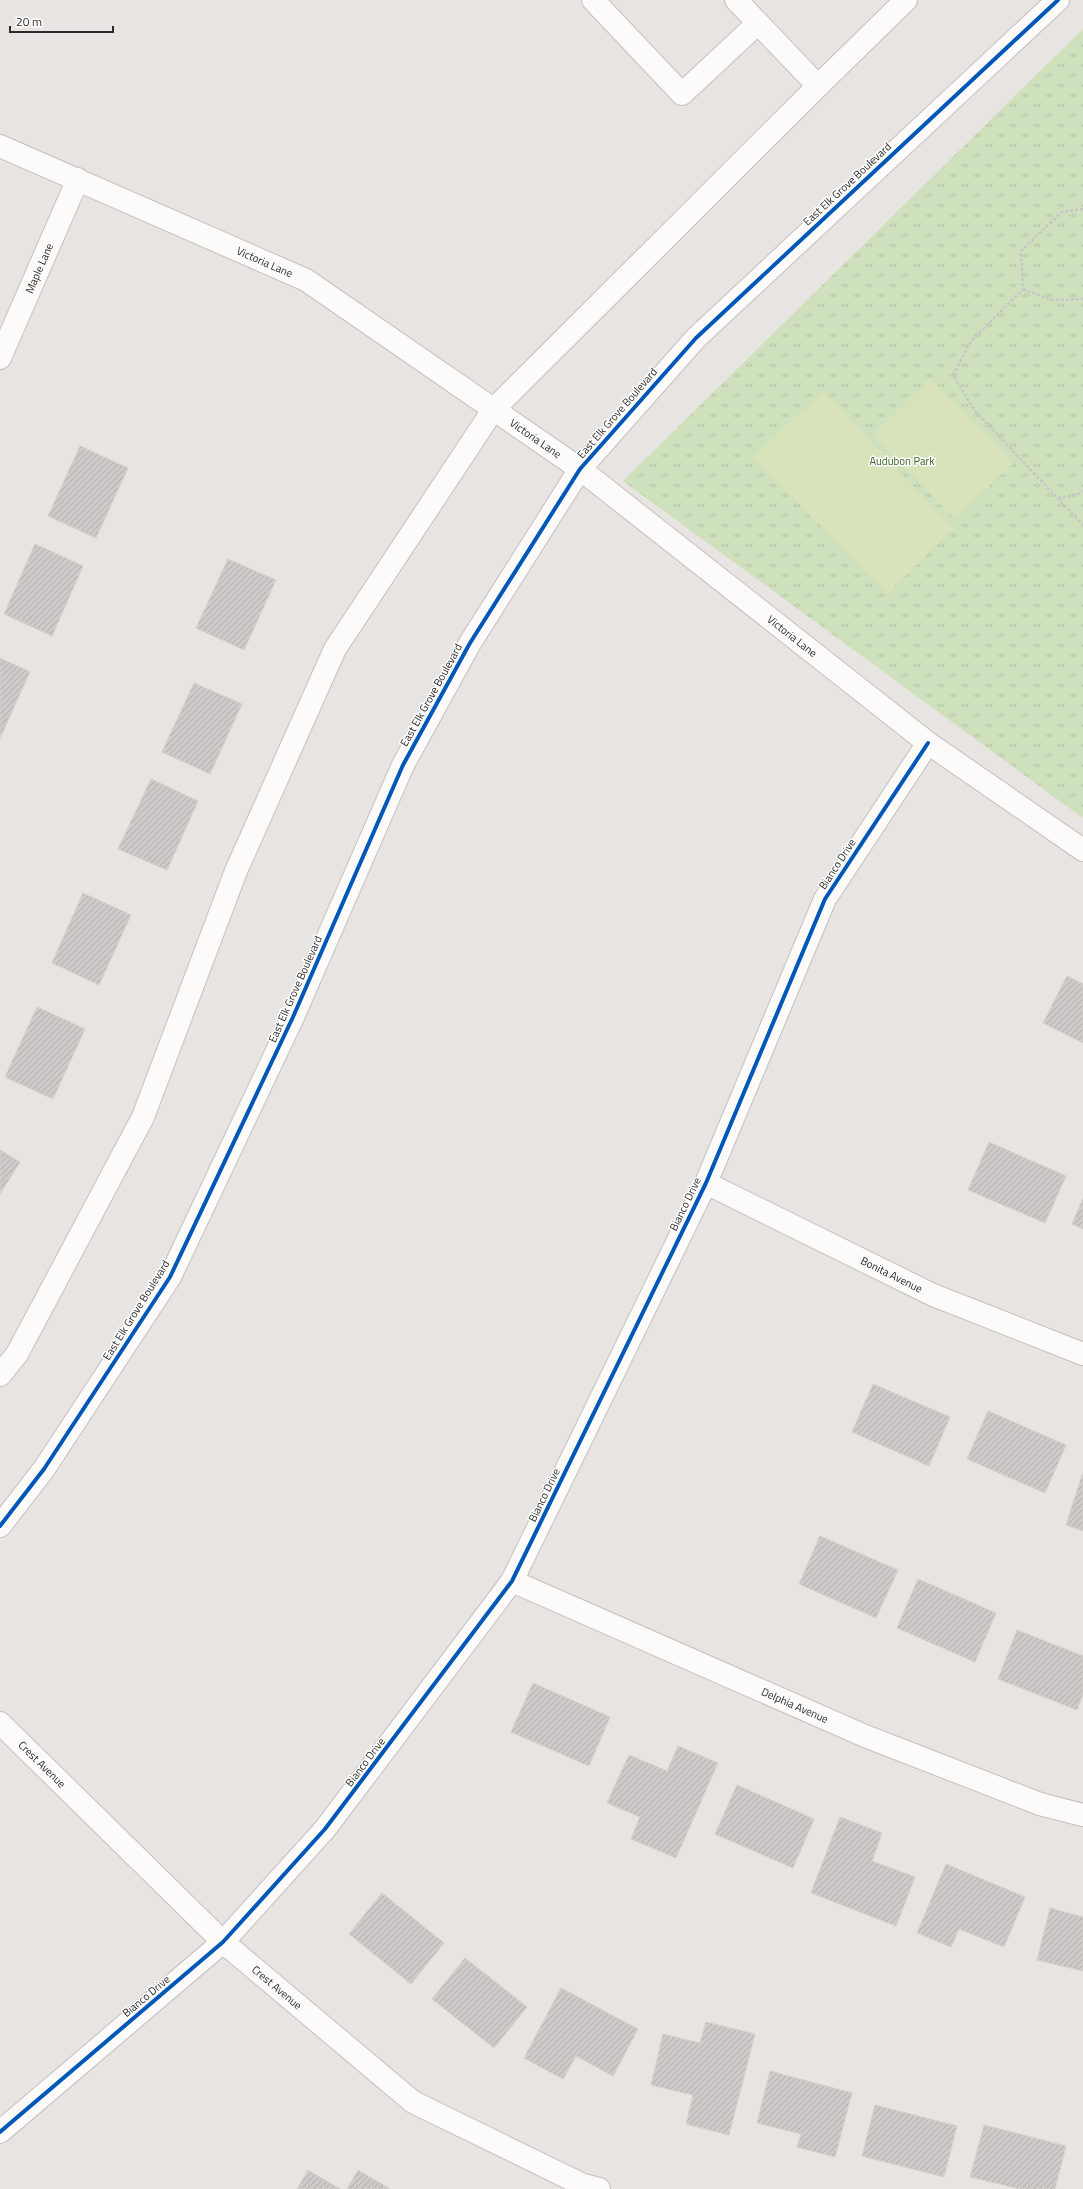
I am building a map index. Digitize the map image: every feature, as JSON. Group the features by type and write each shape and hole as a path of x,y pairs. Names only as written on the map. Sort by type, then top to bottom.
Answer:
{"street":[{"path":"593,0 682,94 758,23"},
{"path":"736,0 818,86"},
{"path":"0,1375 17,1354 143,1117 236,871 335,649 494,410 906,0"},
{"name":"East Elk Grove Boulevard","path":"0,1526 44,1469 170,1277 293,1017 403,765 470,643 580,469 696,338 1058,0"},
{"name":"Victoria Lane","path":"0,146 306,280 580,469 928,742 1083,850"},
{"name":"Maple Lane","path":"0,358 78,179"},
{"name":"Bianco Drive","path":"0,2132 223,1942 326,1829 512,1581 706,1183 825,899 928,742"},
{"name":"Bonita Avenue","path":"706,1183 933,1295 1083,1354"},
{"name":"Delphia Avenue","path":"512,1581 865,1736 1040,1804 1083,1815"},
{"name":"Crest Avenue","path":"0,1723 223,1942 413,2102 588,2188"}],"path":[{"path":"1083,209 1062,212 1021,252 1023,289 971,341 953,375 975,411 1083,525"},
{"path":"1023,289 1051,300 1083,299"},
{"path":"1058,499 1077,495 1083,491"}],"green space":[{"name":"Audubon Park","path":"1083,29 1083,818 623,481"},
{"path":"930,379 1013,463 955,519 873,435"},
{"path":"823,391 953,528 887,594 753,457"}],"building":[{"path":"80,446 128,468 96,538 48,516"},
{"path":"35,544 83,566 52,636 4,614"},
{"path":"228,559 276,580 244,650 196,628"},
{"path":"0,658 30,672 0,738"},
{"path":"194,683 242,704 210,774 162,752"},
{"path":"151,779 198,801 167,870 118,849"},
{"path":"83,893 131,915 99,985 52,963"},
{"path":"1067,976 1083,984 1083,1043 1043,1023"},
{"path":"37,1007 85,1029 53,1099 5,1077"},
{"path":"989,1142 1066,1176 1045,1223 968,1190"},
{"path":"0,1150 20,1162 0,1194"},
{"path":"1083,1198 1083,1229 1072,1224"},
{"path":"873,1384 950,1417 929,1466 852,1432"},
{"path":"988,1411 1066,1445 1045,1493 967,1459"},
{"path":"1083,1475 1083,1531 1066,1525"},
{"path":"820,1536 898,1570 876,1618 799,1584"},
{"path":"918,1579 996,1613 975,1662 897,1628"},
{"path":"1017,1630 1083,1656 1083,1694 1077,1710 998,1679"},
{"path":"533,1683 610,1717 589,1766 511,1732"},
{"path":"678,1746 718,1763 676,1858 631,1839 640,1817 607,1803 629,1755 667,1771"},
{"path":"737,1785 814,1819 793,1868 715,1834"},
{"path":"840,1817 882,1833 872,1861 915,1877 896,1926 811,1893"},
{"path":"946,1864 1025,1897 1004,1947 959,1929 951,1947 917,1933"},
{"path":"382,1893 444,1943 411,1984 349,1934"},
{"path":"1050,1908 1083,1917 1083,1971 1037,1960"},
{"path":"465,1958 527,2007 494,2048 432,1999"},
{"path":"561,1988 638,2029 613,2076 576,2056 563,2079 524,2058"},
{"path":"706,2022 755,2034 729,2135 686,2124 693,2095 651,2085 663,2034 700,2043"},
{"path":"770,2071 852,2093 835,2157 797,2147 801,2134 757,2123"},
{"path":"875,2105 957,2126 944,2177 862,2156"},
{"path":"984,2125 1066,2146 1055,2189 1020,2189 970,2177"},
{"path":"308,2170 340,2189 297,2189"},
{"path":"358,2170 390,2189 347,2189"}],"cycle path":[{"path":"0,1526 44,1469 170,1277 293,1017 403,765 470,643 580,469 696,338 1058,0"},
{"path":"0,2132 223,1942 325,1829 512,1581 706,1183 825,899 928,743"}]}
